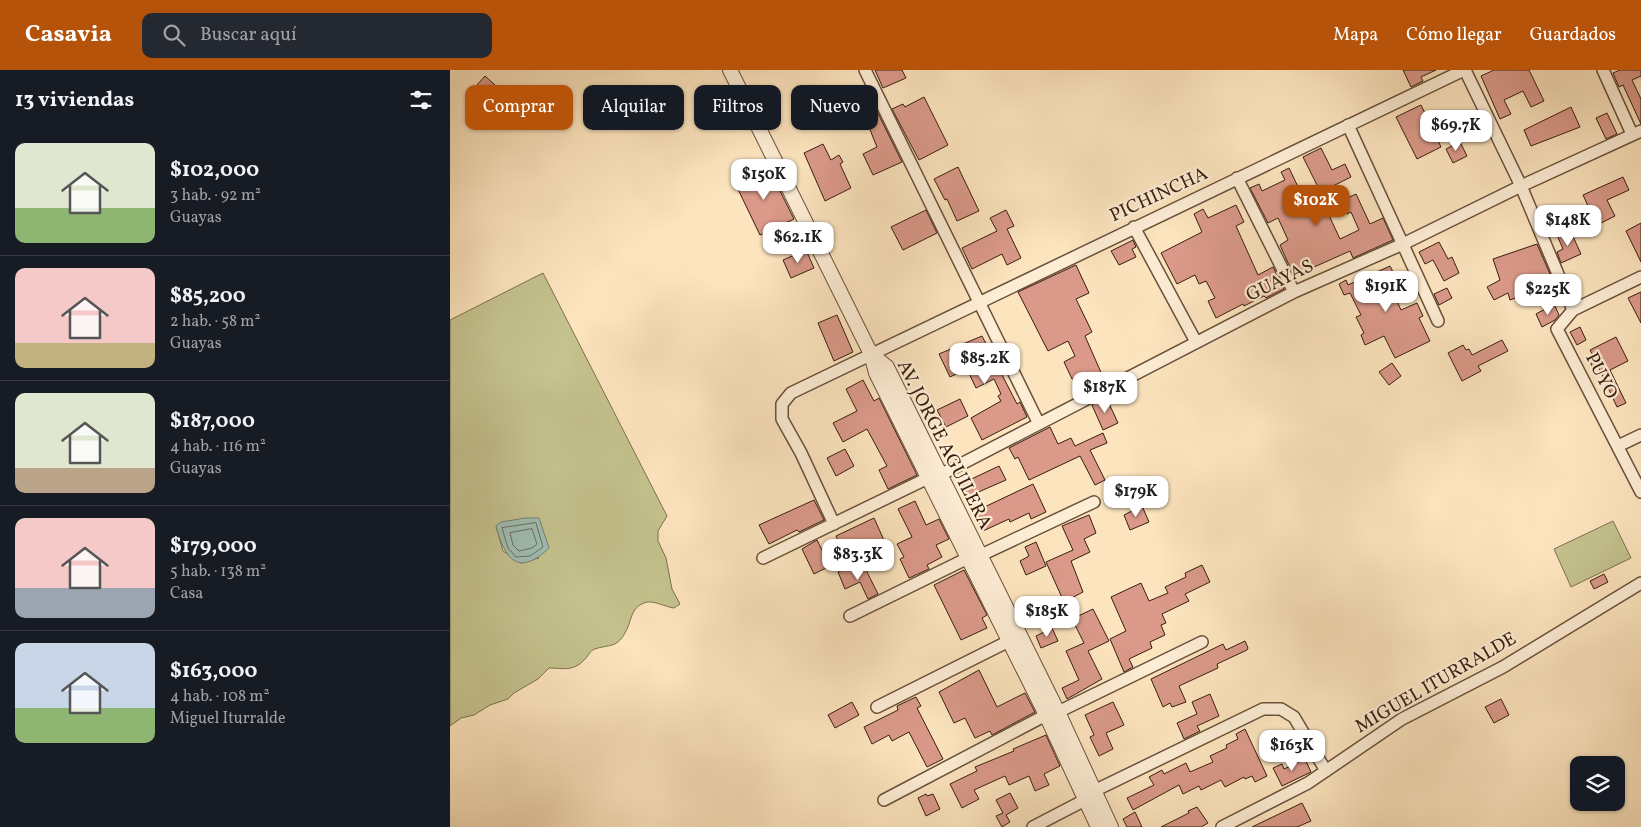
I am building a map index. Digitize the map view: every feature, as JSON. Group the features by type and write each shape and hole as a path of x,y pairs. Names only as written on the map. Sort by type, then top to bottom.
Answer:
{"street":[{"name":"AV. JORGE AGUILERA","path":"730,70 871,354 887,367 934,477 1052,714 1090,795 1111,827"},
{"path":"866,70 1039,424"},
{"name":"PICHINCHA","path":"834,524 801,453 784,424 781,409 784,400 791,393 1464,70"},
{"path":"1464,70 1521,186 1573,310 1641,277"},
{"path":"1603,70 1637,132"},
{"path":"1348,125 1438,322"},
{"name":"GUAYAS","path":"763,558 934,477 1294,292 1403,244 1637,132"},
{"path":"1237,178 1294,292"},
{"path":"1134,227 1196,342"},
{"name":"PUYO","path":"1573,310 1557,329 1641,492"},
{"path":"1618,446 1641,435"},
{"path":"850,616 1094,502"},
{"name":"AV. JORGE AGUILERA","path":"973,557 1009,641 1052,714"},
{"name":"MIGUEL ITURRALDE","path":"1222,827 1308,783 1402,719 1503,667 1641,583"},
{"path":"877,707 1009,641"},
{"path":"884,800 1052,714 1202,642"},
{"path":"1033,827 1090,795 1263,709 1281,708 1294,717 1326,770"},
{"name":"AV. JORGE AGUILERA","path":"1090,795 1098,827"}],"shaded area":[{"path":"543,273 667,516 658,531 658,541 666,558 672,589 680,604 674,608 647,602 639,605 623,637 616,643 593,650 580,664 572,668 549,668 538,679 514,693 508,699 490,705 474,715 461,718 450,726 450,320","holes":["496,526 539,558 521,563 503,551"]},
{"path":"1613,521 1631,558 1571,587 1554,549"}],"water":[{"path":"539,518 549,548 529,562 521,563 514,561 509,556 496,526 501,522"}],"building":[{"path":"875,70 902,70 906,78 883,88"},
{"path":"1403,70 1436,70 1421,77 1423,81 1411,87"},
{"path":"1494,70 1529,70 1544,101 1531,107 1523,91 1504,100 1511,114 1500,119 1481,76"},
{"path":"1620,70 1641,70 1641,76 1632,80 1641,99 1641,124 1623,85 1619,87 1613,73"},
{"path":"485,76 495,85 477,85"},
{"path":"924,97 948,145 919,160 892,109 903,104 905,107"},
{"path":"1421,105 1441,147 1417,159 1396,117"},
{"path":"1571,107 1580,127 1531,146 1524,130"},
{"path":"878,113 902,162 873,175 863,154 877,147 870,130 878,130"},
{"path":"1607,113 1617,134 1606,139 1596,118"},
{"path":"1460,142 1467,156 1453,163 1446,149"},
{"path":"823,144 831,160 839,155 843,162 840,164 851,188 825,201 804,153"},
{"path":"1321,148 1332,170 1345,164 1351,177 1333,186 1342,205 1330,211 1303,157"},
{"path":"768,167 794,219 760,235 735,183"},
{"path":"958,167 979,211 957,221 947,199 945,200 934,179"},
{"path":"1289,168 1312,216 1326,209 1340,239 1359,230 1351,212 1347,214 1341,201 1356,194 1370,224 1383,218 1393,240 1353,258 1350,251 1294,276 1280,245 1288,240 1278,218 1268,223 1250,188 1259,184 1262,191 1285,180 1281,172"},
{"path":"1623,177 1629,190 1607,200 1615,216 1597,225 1583,195"},
{"path":"1236,205 1244,222 1236,226 1258,275 1273,267 1284,289 1266,298 1264,296 1244,306 1243,304 1216,318 1208,301 1215,298 1206,281 1199,284 1195,275 1177,284 1161,253 1202,232 1194,214 1203,209 1208,218"},
{"path":"926,210 937,233 903,250 891,227"},
{"path":"1006,210 1014,226 1007,229 1021,258 1007,265 1002,254 972,269 962,248 997,231 990,218"},
{"path":"1641,223 1641,262 1626,231"},
{"path":"1570,230 1581,254 1561,263 1557,252 1563,249 1557,235"},
{"path":"1133,240 1136,247 1132,249 1136,257 1119,265 1111,251"},
{"path":"1439,242 1448,259 1452,257 1459,273 1444,281 1433,260 1425,264 1419,252"},
{"path":"1537,244 1550,274 1531,281 1534,291 1510,300 1508,293 1494,300 1487,287 1500,280 1493,259"},
{"path":"806,250 814,268 791,278 783,260"},
{"path":"1076,265 1089,293 1076,299 1092,332 1085,336 1103,377 1090,384 1084,373 1072,379 1064,362 1075,356 1068,341 1048,351 1018,292"},
{"path":"1390,266 1401,288 1393,292 1401,310 1417,303 1423,316 1419,318 1430,341 1395,358 1384,336 1365,345 1361,335 1364,333 1356,317 1361,315 1350,293 1344,295 1339,284 1346,280 1348,285"},
{"path":"1447,288 1452,298 1439,305 1434,294"},
{"path":"1641,292 1641,323 1628,298"},
{"path":"1554,304 1559,315 1555,320 1542,327 1536,314"},
{"path":"837,315 853,352 834,361 818,323"},
{"path":"1580,327 1586,340 1577,345 1570,332"},
{"path":"982,336 1017,404 1020,402 1027,417 982,440 971,418 1001,401 998,396 1001,394 994,379 976,388 967,369 950,377 939,354"},
{"path":"1616,337 1628,361 1610,370 1626,403 1617,407 1598,366 1593,368 1589,359 1593,356 1590,350"},
{"path":"1502,340 1508,351 1478,366 1481,371 1462,381 1448,353 1463,345 1466,350 1469,349 1472,355"},
{"path":"1392,363 1401,376 1389,385 1379,372"},
{"path":"863,380 874,401 879,398 917,475 888,489 879,470 887,466 867,429 843,442 833,423 857,411 846,389"},
{"path":"1106,397 1118,423 1103,430 1092,405"},
{"path":"960,399 968,416 946,427 937,410"},
{"path":"1050,427 1058,444 1071,438 1075,446 1103,433 1107,443 1090,450 1105,480 1095,485 1080,456 1029,480 1018,457 1015,459 1009,448"},
{"path":"845,449 854,466 836,476 827,458"},
{"path":"999,466 1006,480 967,497 961,484"},
{"path":"1033,484 1046,512 1031,519 1029,513 1010,522 1009,519 983,531 974,512"},
{"path":"814,500 824,520 799,532 797,530 769,544 759,525"},
{"path":"915,501 926,525 939,519 949,539 936,545 942,557 927,565 929,569 909,578 900,559 904,557 897,544 912,537 898,509"},
{"path":"1142,506 1149,522 1130,530 1124,515"},
{"path":"1089,515 1096,533 1084,539 1090,552 1071,561 1083,592 1064,602 1046,562 1073,550 1062,526"},
{"path":"874,518 887,547 872,554 866,540 843,551 836,536"},
{"path":"817,540 830,566 814,574 802,549"},
{"path":"1036,542 1046,566 1026,575 1020,561 1029,556 1025,547"},
{"path":"1202,565 1210,582 1185,594 1189,601 1162,614 1166,623 1161,625 1165,635 1150,642 1152,648 1129,659 1133,667 1124,672 1110,639 1126,631 1111,597 1141,583 1149,601 1168,593 1165,587 1186,577 1185,573"},
{"path":"852,566 856,575 866,570 878,594 868,599 860,582 845,589 838,572"},
{"path":"964,570 987,615 982,618 987,628 961,640 934,585"},
{"path":"1604,574 1608,582 1594,589 1590,581"},
{"path":"1093,609 1109,641 1088,651 1102,679 1067,699 1062,688 1079,680 1066,651 1084,643 1072,619"},
{"path":"1052,628 1058,641 1041,648 1036,636"},
{"path":"1245,641 1247,650 1217,664 1218,668 1179,686 1186,702 1172,707 1170,703 1163,707 1151,679 1223,644 1226,650"},
{"path":"979,670 997,707 1025,693 1035,712 992,735 990,731 975,738 965,718 954,723 939,692"},
{"path":"1210,694 1219,716 1197,726 1200,731 1184,739 1177,723 1197,714 1192,702"},
{"path":"916,697 921,706 917,708 943,759 927,767 909,732 892,741 889,735 872,744 864,727 898,710 897,706"},
{"path":"1501,699 1509,715 1494,723 1485,707"},
{"path":"852,702 859,715 835,728 828,715"},
{"path":"1113,702 1124,725 1106,733 1113,749 1099,756 1090,737 1094,735 1085,715"},
{"path":"1245,729 1267,776 1255,782 1252,776 1245,779 1244,777 1225,787 1221,780 1201,790 1199,786 1183,794 1179,785 1133,810 1127,798 1154,785 1149,777 1162,770 1164,774 1186,763 1190,772 1213,762 1210,756 1227,748 1226,745 1238,739 1236,734"},
{"path":"1046,735 1060,766 1044,774 1049,785 1035,791 1029,776 1009,785 1005,776 974,790 979,799 962,808 950,784 977,771 975,767"},
{"path":"1305,759 1311,772 1282,786 1273,768 1282,764 1284,769"},
{"path":"1010,793 1018,808 1006,815 1010,822 1002,827 996,816 1003,813 996,800"},
{"path":"926,794 927,796 933,794 940,809 926,816 918,798"},
{"path":"1302,803 1311,821 1297,827 1252,827"},
{"path":"1197,807 1208,823 1201,827 1161,827 1189,813 1188,811"},
{"path":"1135,812 1142,827 1127,827 1123,819"}]}
